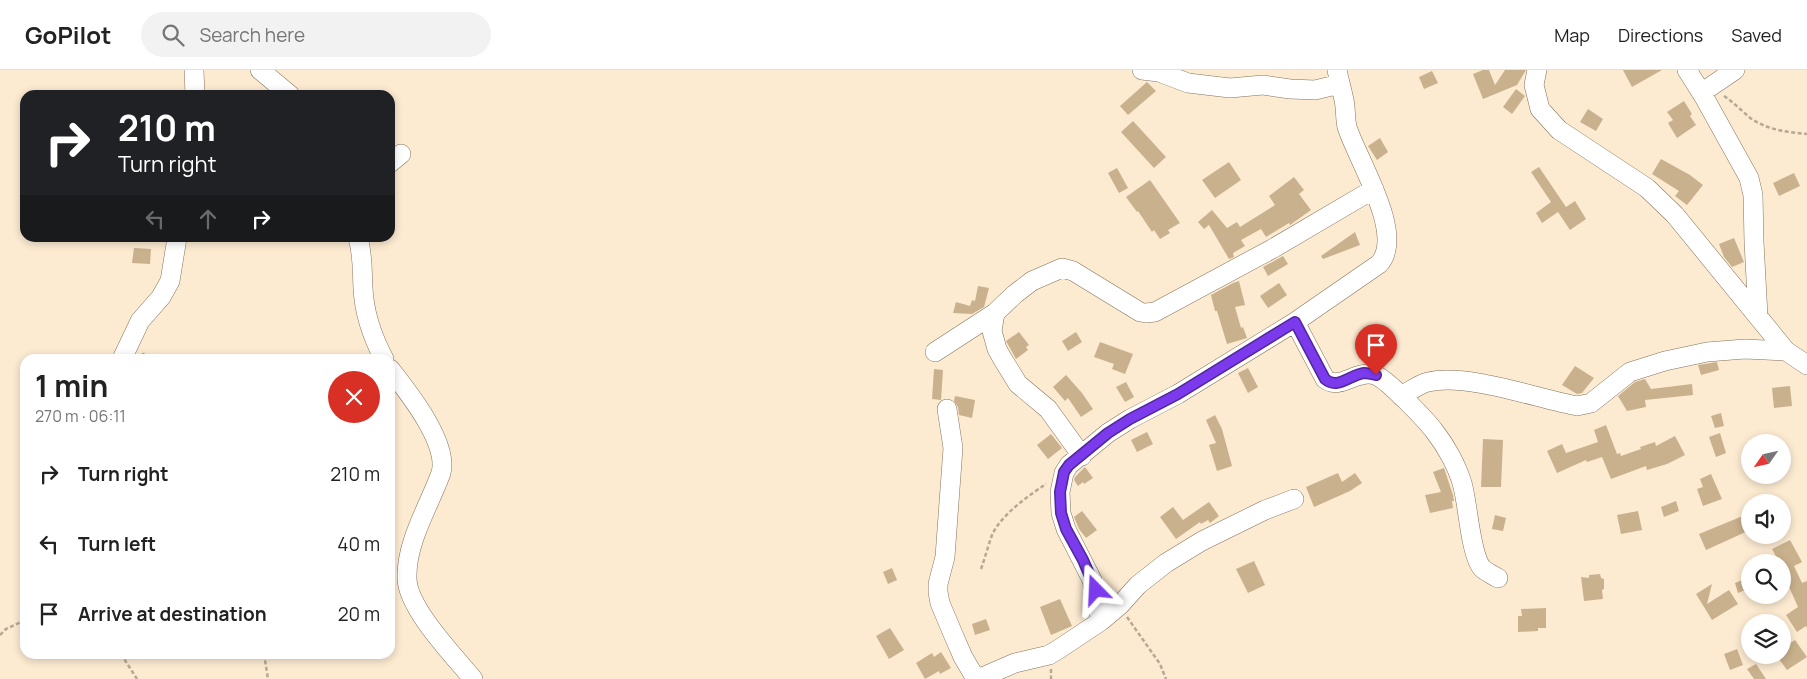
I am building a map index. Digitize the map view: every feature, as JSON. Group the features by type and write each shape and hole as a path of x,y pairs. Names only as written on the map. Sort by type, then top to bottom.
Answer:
{"street":[{"path":"194,70 195,90"},
{"path":"260,70 284,90"},
{"path":"1101,621 1092,580 1066,529 1061,513 1060,502 1064,472 1069,465 1108,433 1130,419 1178,394 1295,322 1379,264 1385,258 1388,244 1386,228 1374,189 1348,127 1338,77 1315,90 1290,89 1268,85 1230,88 1188,83 1159,72 1142,70"},
{"path":"1537,70 1534,85 1540,109 1546,116 1559,130 1647,188 1675,214 1786,351 1807,365"},
{"path":"1687,70 1749,178 1754,196 1754,242 1758,316"},
{"path":"1710,87 1735,70"},
{"path":"935,352 995,313 1032,281 1062,268 1073,271 1140,312 1155,312 1272,249 1374,189"},
{"path":"124,354 140,320 161,297 170,281 176,242"},
{"path":"359,242 363,256 364,301 382,354"},
{"path":"995,313 992,331 997,349 1002,358 1018,384 1048,409 1082,456"},
{"path":"1295,322 1325,379 1330,383 1336,384 1363,373 1376,375 1436,432 1452,460 1462,483 1468,521 1479,563 1483,569 1498,578"},
{"path":"1400,396 1427,382 1455,380 1480,383 1576,406 1591,403 1630,372 1665,360 1707,352 1745,348 1786,351"},
{"path":"395,376 439,443 443,461 441,473 411,548 407,583 421,614 436,636 474,679"},
{"path":"947,409 953,448 946,550 938,592 940,603 952,634 963,657 977,679 1015,663 1049,655 1072,642 1101,621 1148,577 1166,563 1202,541 1265,510 1294,499"}],"path":[{"path":"1710,87 1764,126 1781,131 1807,134"},
{"path":"982,569 993,534 1002,520 1026,498 1064,472"},
{"path":"1120,605 1160,664 1166,679"},
{"path":"0,635 6,629 20,622"},
{"path":"124,659 137,679"},
{"path":"265,659 268,679"}],"building":[{"path":"1489,70 1495,85 1505,70 1526,70 1517,85 1483,99 1473,74"},
{"path":"1623,70 1662,70 1632,87"},
{"path":"1432,71 1438,83 1424,89 1419,77"},
{"path":"1147,82 1156,91 1128,115 1120,106"},
{"path":"1516,89 1525,96 1512,114 1503,107"},
{"path":"1684,101 1696,125 1677,138 1668,123 1673,120 1667,112"},
{"path":"1588,109 1603,119 1596,131 1580,122"},
{"path":"1133,121 1166,157 1154,168 1121,132"},
{"path":"1380,138 1388,152 1377,160 1368,146"},
{"path":"1661,159 1690,175 1703,185 1687,205 1675,196 1679,191 1652,174"},
{"path":"1229,162 1241,180 1215,198 1202,180"},
{"path":"1539,167 1566,207 1575,201 1586,219 1570,230 1558,212 1542,223 1536,213 1551,202 1531,172"},
{"path":"1117,168 1128,188 1119,193 1108,173"},
{"path":"1794,173 1800,186 1779,196 1773,183"},
{"path":"1294,177 1304,190 1299,194 1311,210 1290,225 1289,223 1266,237 1261,229 1241,240 1245,246 1233,253 1234,257 1229,259 1209,225 1204,229 1198,222 1212,210 1227,228 1237,222 1240,227 1275,205 1269,196"},
{"path":"1150,180 1180,223 1168,230 1170,233 1160,239 1154,230 1152,232 1126,197"},
{"path":"1355,232 1360,245 1323,259 1321,256"},
{"path":"1734,238 1744,262 1732,267 1724,257 1719,244"},
{"path":"134,248 151,249 150,264 132,263"},
{"path":"1283,256 1288,264 1268,276 1263,267"},
{"path":"1239,281 1245,305 1235,307 1241,328 1243,327 1247,338 1227,344 1211,295"},
{"path":"1279,283 1287,295 1268,308 1260,296"},
{"path":"978,286 989,288 984,307 972,314 953,313 956,302 970,306 972,300 975,301"},
{"path":"1019,332 1029,345 1026,347 1028,350 1016,359 1006,341"},
{"path":"1076,332 1082,342 1068,351 1062,341"},
{"path":"1100,342 1133,354 1125,374 1112,369 1114,364 1094,357"},
{"path":"1717,362 1719,370 1701,375 1698,365"},
{"path":"1575,366 1594,378 1582,393 1577,394 1562,385"},
{"path":"1248,368 1258,387 1248,393 1238,373"},
{"path":"934,369 943,370 941,400 932,399"},
{"path":"1066,375 1093,409 1081,417 1068,398 1065,401 1053,387"},
{"path":"1645,379 1651,389 1692,384 1693,395 1645,400 1646,407 1627,411 1618,396 1635,382"},
{"path":"1126,382 1134,397 1125,402 1116,387"},
{"path":"1790,386 1792,406 1774,408 1772,388"},
{"path":"955,396 975,400 972,418 959,415 958,407 954,401"},
{"path":"1721,413 1724,426 1715,428 1711,416"},
{"path":"1215,415 1222,429 1232,466 1217,471 1209,445 1216,443 1206,420"},
{"path":"1606,425 1617,454 1620,453 1621,456 1655,442 1656,446 1675,436 1685,455 1667,464 1647,470 1646,466 1611,479 1602,457 1587,462 1586,460 1557,473 1547,451 1562,444 1566,453 1598,442 1594,430"},
{"path":"1147,432 1153,444 1137,452 1131,440"},
{"path":"1720,433 1726,453 1716,457 1709,437"},
{"path":"1051,434 1062,448 1048,459 1037,445"},
{"path":"1483,439 1503,440 1501,487 1481,487"},
{"path":"1085,467 1093,478 1078,486 1074,480 1075,477"},
{"path":"1444,468 1453,495 1453,508 1430,513 1425,495 1441,492 1433,472"},
{"path":"1338,473 1342,482 1355,473 1362,483 1350,491 1314,507 1306,487"},
{"path":"1711,474 1722,499 1703,506 1697,489 1703,487 1700,479"},
{"path":"1676,501 1679,511 1664,517 1661,507"},
{"path":"1209,502 1219,516 1210,523 1208,520 1201,524 1200,522 1176,539 1160,517 1173,507 1183,520"},
{"path":"1082,511 1097,530 1086,538 1079,529 1074,517"},
{"path":"1638,511 1642,530 1621,534 1617,515"},
{"path":"1495,515 1506,518 1503,531 1492,529"},
{"path":"1741,517 1741,534 1706,550 1699,534"},
{"path":"1791,542 1802,562 1794,566 1802,583 1807,581 1807,628 1806,626 1797,632 1791,623 1791,614 1788,614 1798,607 1791,591 1791,554 1775,554 1772,549 1782,544 1791,544"},
{"path":"1254,561 1265,585 1248,593 1236,569"},
{"path":"892,568 897,580 888,584 883,572"},
{"path":"1600,574 1601,578 1604,579 1603,599 1584,601 1581,577 1589,578 1589,575"},
{"path":"1741,581 1741,592 1738,593 1735,583"},
{"path":"1712,584 1707,604 1729,590 1738,604 1712,620 1696,594"},
{"path":"1060,599 1072,626 1051,635 1040,607"},
{"path":"1546,608 1546,628 1538,628 1538,631 1518,632 1518,616 1522,616 1521,609"},
{"path":"986,619 990,630 975,635 972,624"},
{"path":"890,628 904,650 889,659 876,636"},
{"path":"1795,640 1807,657 1787,670 1783,664 1791,664 1791,642"},
{"path":"1737,649 1741,664 1743,665 1730,670 1724,654"},
{"path":"941,652 951,668 940,674 939,671 925,679 916,663 932,653 934,657"},
{"path":"1756,664 1766,679 1754,679 1747,669"}],"route":[{"path":"1096,590 1083,560 1066,529 1061,513 1060,492 1064,472 1069,465 1108,433 1130,419 1178,394 1295,322 1325,379 1330,383 1336,384 1363,373 1376,375"}]}
